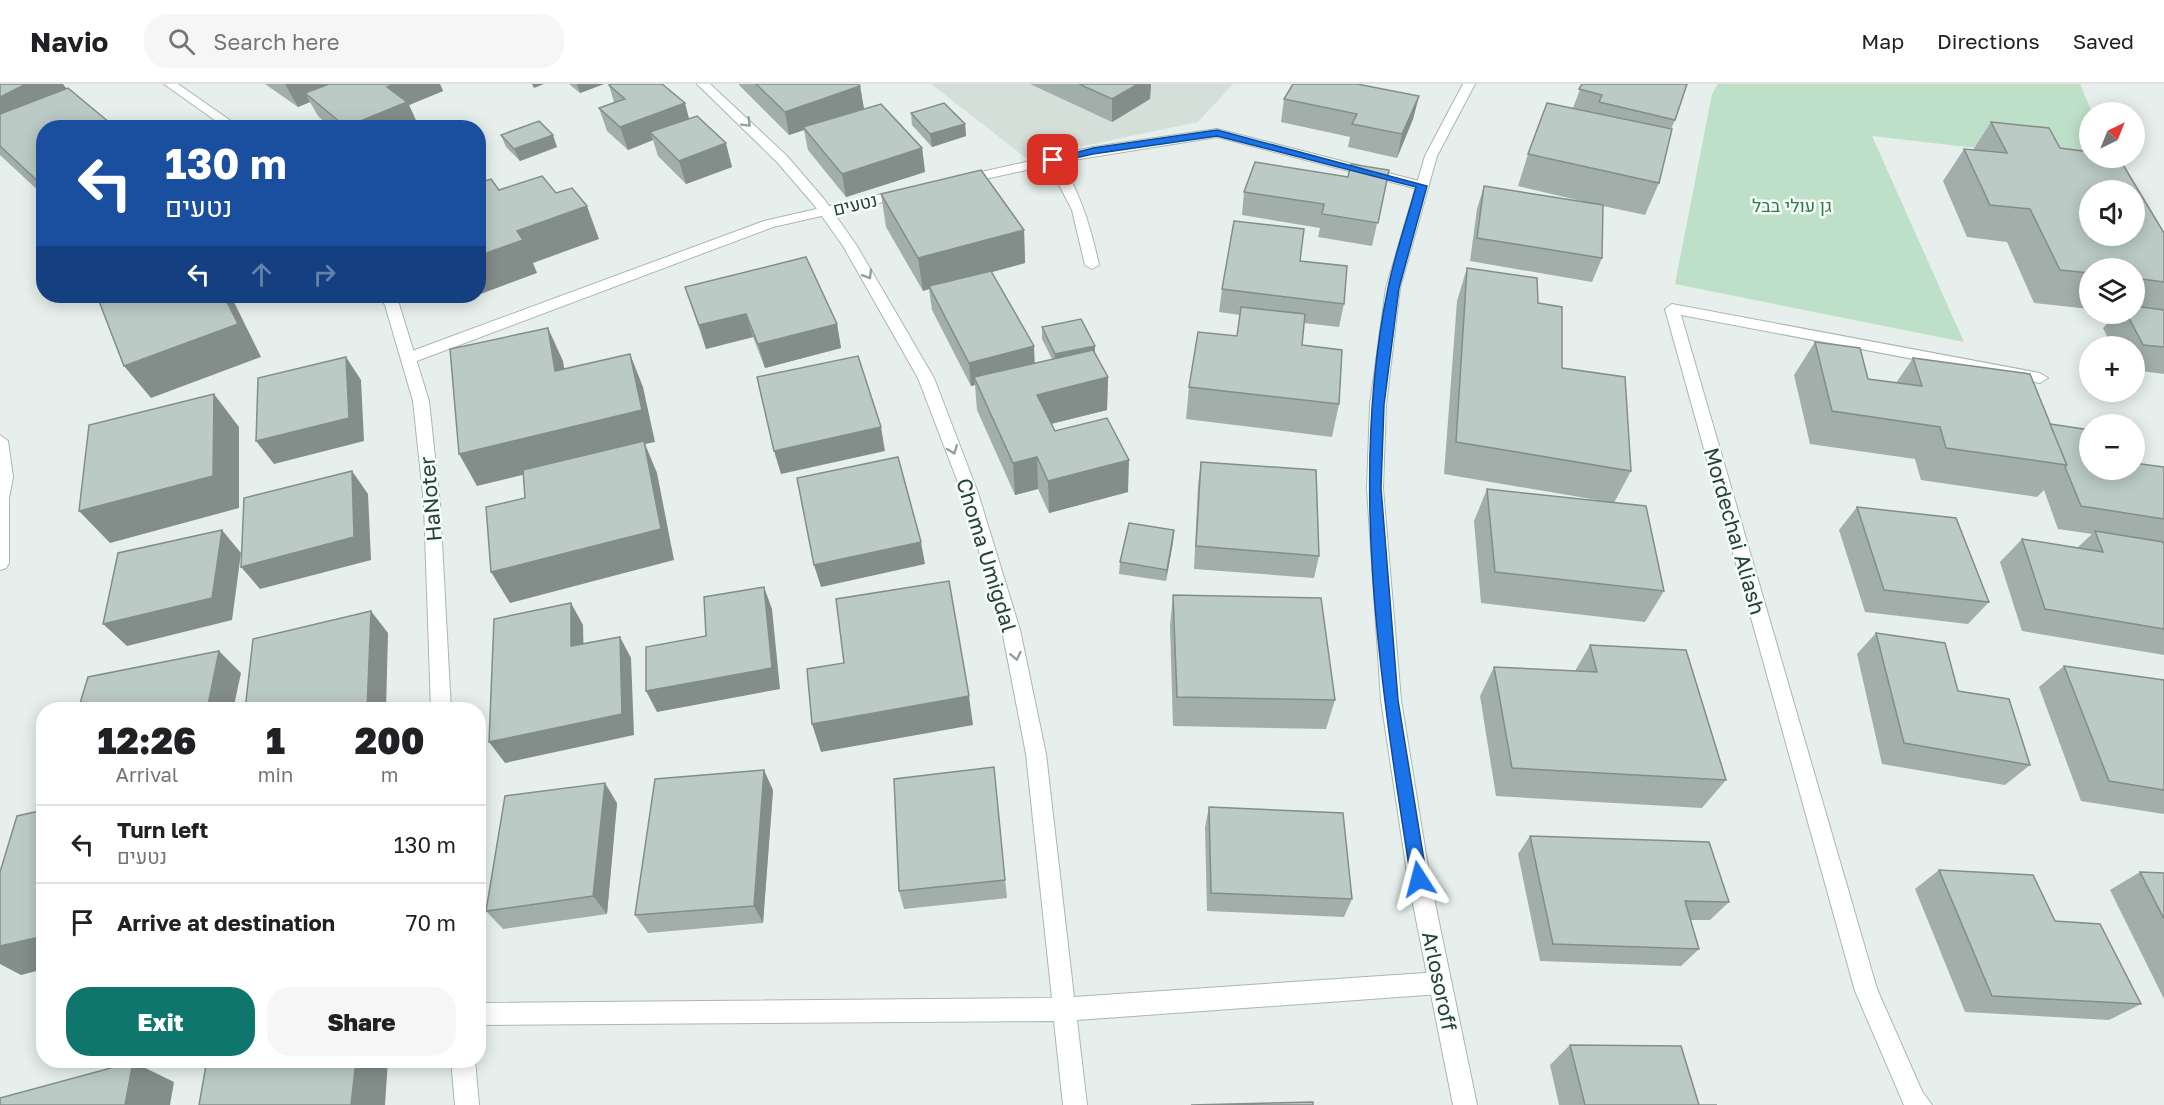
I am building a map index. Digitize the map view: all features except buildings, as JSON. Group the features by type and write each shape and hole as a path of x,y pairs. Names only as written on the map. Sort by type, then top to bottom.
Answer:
{"street":[{"path":"170,84 223,120"},
{"name":"Choma Umigdal","path":"703,84 782,159 826,211 855,255 926,378 970,493 1011,630 1036,754 1075,1105"},
{"name":"Arlosoroff","path":"1466,1105 1419,879 1391,700 1375,488 1378,405 1393,288 1431,156 1469,84"},
{"path":"954,182 1093,151 1217,133 1422,186"},
{"path":"1053,160 1072,189 1082,212 1092,265"},
{"name":"נטעים","path":"409,358 769,224 921,189"},
{"name":"HaNoter","path":"391,303 421,401 432,504 441,702"},
{"name":"Mordechai Aliash","path":"1920,1105 1914,1099 1866,991 1672,309 2040,378"},
{"path":"0,441 5,477 1,498 0,563"},
{"path":"486,1014 1065,1010 1440,983"},
{"path":"464,1068 467,1105"}],"shaded area":[{"path":"931,84 1233,84 1198,122 1026,158"}],"green space":[{"name":"גן עולי בבל","path":"1718,84 2080,84 2088,102 2079,102 2079,160 1872,136 1964,342 1675,284 1712,94"}],"route":[{"path":"1053,160 1093,151 1217,133 1422,186 1393,288 1378,405 1375,488 1391,700 1419,879"}]}
